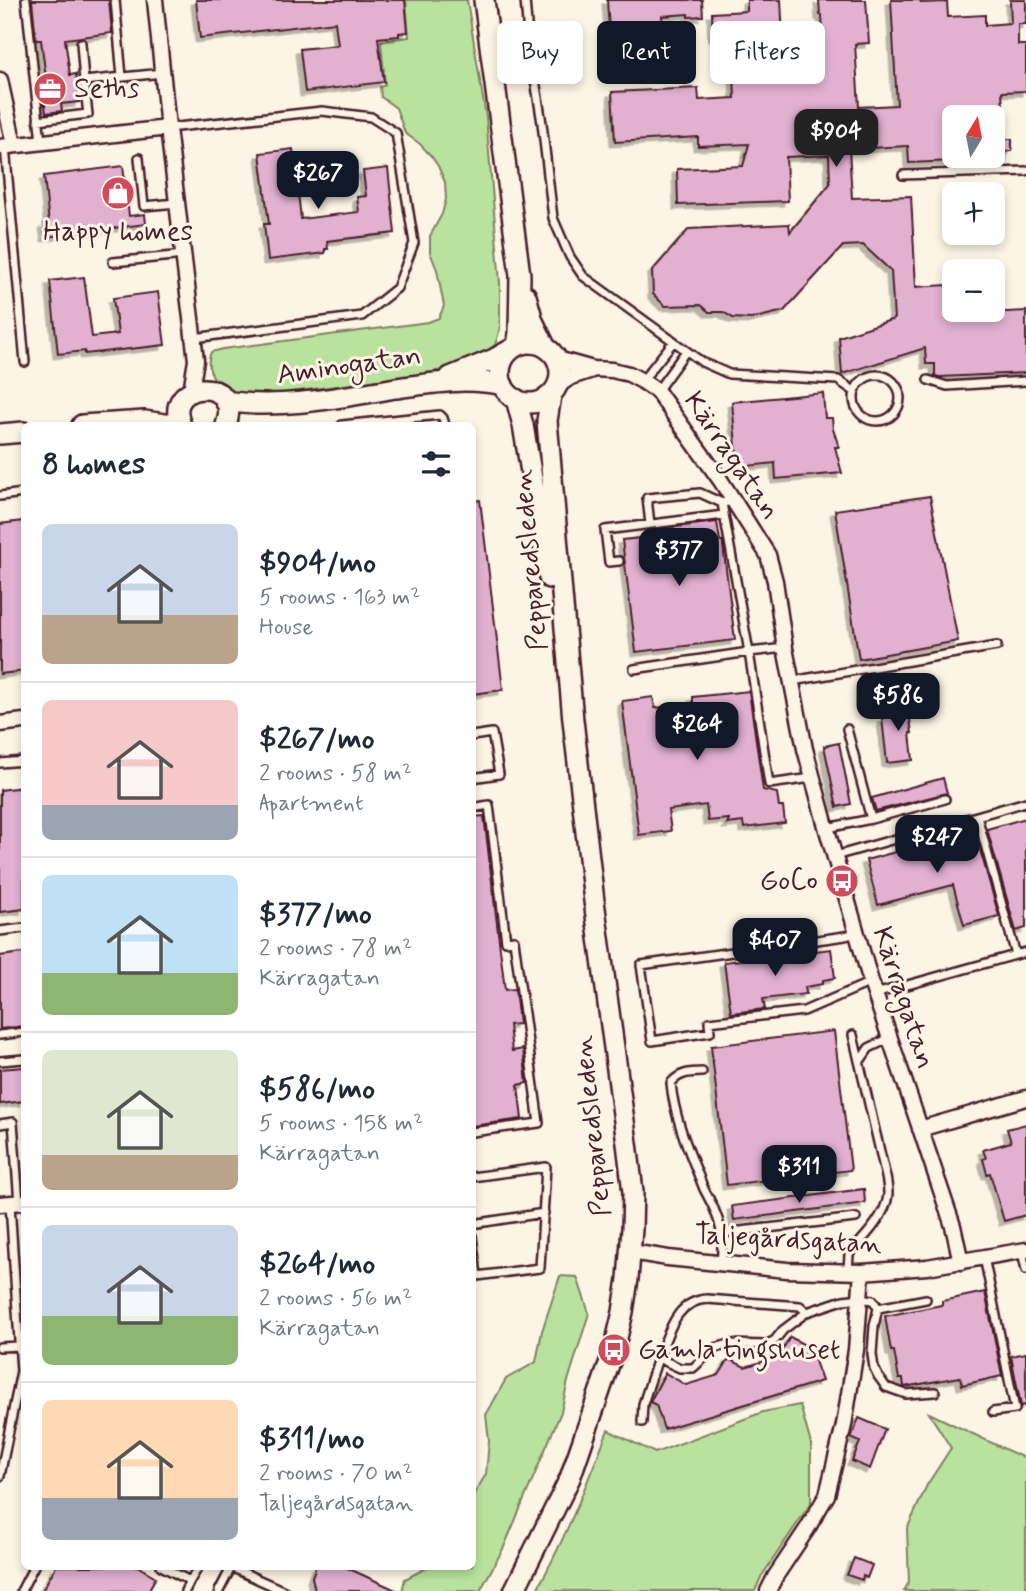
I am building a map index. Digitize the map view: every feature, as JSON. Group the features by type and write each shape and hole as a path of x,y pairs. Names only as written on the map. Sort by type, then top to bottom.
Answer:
{"street":[{"path":"155,0 196,360 178,415 180,422"},
{"path":"484,0 520,275 533,321 560,368 560,377 554,390"},
{"path":"0,80 6,146 168,128"},
{"path":"512,398 500,376 507,352 504,340 520,275"},
{"path":"507,352 531,342 551,353"},
{"name":"Aminogatan","path":"439,381 507,352"},
{"name":"Kärragatan","path":"551,353 593,369 629,374 657,391 728,502 768,555 813,778 873,988 953,1226 961,1262"},
{"path":"196,360 228,408 227,422"},
{"path":"439,381 497,397 534,402 543,400 571,377 593,369"},
{"name":"Aminogatan","path":"186,396 207,388 246,404 266,405 376,392 439,381 478,381 512,398"},
{"name":"Pepparedsleden","path":"514,1591 570,1478 614,1350 623,1312 631,1252 633,1192 573,720 547,421 554,390"},
{"path":"145,421 186,396"},
{"name":"Pepparedsleden","path":"512,398 523,425 573,720"},
{"name":"Aminogatan","path":"230,422 266,405"},
{"path":"129,422 152,422"},
{"path":"0,434 21,432"},
{"path":"0,724 21,721"},
{"path":"920,1129 1026,1098"},
{"name":"Taljegårdsgatan","path":"631,1252 787,1270 855,1272 961,1262 1024,1250"},
{"path":"768,1591 827,1495 844,1425 856,1350 861,1298 855,1272"}],"lane":[{"path":"26,0 41,142"},
{"path":"115,0 122,77"},
{"path":"526,0 528,36 553,218 570,257 583,275 702,362 729,374 838,380 854,391"},
{"path":"38,120 88,114 81,43"},
{"path":"84,81 163,73"},
{"path":"168,128 322,111 371,117 396,133 414,243 397,288 362,316 194,338"},
{"path":"6,146 4,182 24,362"},
{"path":"139,158 144,206 177,203"},
{"path":"903,175 1026,171"},
{"path":"113,262 184,255"},
{"path":"642,381 674,341"},
{"path":"657,391 686,351"},
{"path":"881,375 894,382 898,389 899,404 890,416 869,419 857,410 854,391 866,378 881,375"},
{"path":"928,380 947,386 1026,382"},
{"path":"371,422 440,415 444,422"},
{"path":"0,496 21,493"},
{"path":"650,524 647,498 700,493 728,502 724,515 769,784 813,778"},
{"path":"620,561 609,562 605,530 724,515"},
{"path":"792,681 997,646"},
{"path":"634,669 785,648"},
{"path":"847,729 871,819"},
{"path":"476,735 492,733 499,774 476,777"},
{"path":"0,763 21,761"},
{"path":"827,828 945,799"},
{"path":"835,856 1026,802"},
{"path":"476,807 489,805 506,941 514,940 539,1123 476,1131"},
{"path":"977,816 1016,955"},
{"path":"0,931 21,928"},
{"path":"857,933 641,965 652,1041 710,1032 709,1022 804,1011 873,988 1026,952"},
{"path":"0,1035 21,1032"},
{"path":"853,1035 888,1195 884,1210 849,1254 855,1272"},
{"path":"860,1061 869,1048 890,1038"},
{"path":"0,1061 21,1059"},
{"path":"702,1072 676,1077 671,1083 672,1097 686,1143 722,1233 721,1263"},
{"path":"0,1124 13,1122 21,1173 13,1203 21,1371 0,1476"},
{"path":"476,1176 546,1167 540,1268 477,1276 476,1268"},
{"path":"476,1223 544,1213"},
{"path":"722,1233 856,1219"},
{"path":"1024,1250 1026,1270"},
{"path":"984,1258 1015,1409 993,1412"},
{"path":"659,1358 680,1368 693,1368 715,1348 730,1344 766,1345 807,1312 843,1300 861,1298 873,1300 878,1308 872,1354 874,1368 886,1387 906,1394 935,1392"},
{"path":"642,1422 643,1404 678,1312 697,1299 800,1306 807,1312"},
{"path":"878,1308 926,1299"},
{"path":"0,1347 18,1346"},
{"path":"21,1591 32,1570"},
{"path":"169,1570 190,1581"},
{"path":"185,1591 197,1570"},
{"path":"220,1590 230,1570"},
{"path":"238,1570 284,1591"}],"green space":[{"path":"406,0 467,0 486,117 500,283 500,329 495,345 481,357 451,368 413,376 253,397 228,392 216,381 209,367 211,352 428,322 439,318 444,306 437,270 430,252 430,236 442,214 446,199 445,182 432,157 405,133 396,108 381,97 380,87 385,85 381,41 409,37"},
{"path":"560,1276 577,1277 589,1313 561,1412 504,1547 480,1591 402,1591 405,1579 422,1570 476,1570 476,1491 486,1474 489,1441 486,1415 506,1379 536,1362 542,1331"},
{"path":"800,1405 811,1444 811,1503 761,1577 755,1591 536,1591 566,1532 608,1430 655,1453 763,1412"},
{"path":"929,1413 1026,1459 1026,1591 904,1591 909,1582 907,1529 927,1485 951,1448"}],"building":[{"path":"32,0 109,0 112,33 65,39 70,75 76,74 79,102 61,104 62,111 46,113 41,78 46,78 41,40 36,40"},
{"path":"196,0 405,0 408,32 399,33 399,36 378,38 384,82 305,92 300,49 338,45 335,22 200,38"},
{"path":"607,0 702,0 703,16 662,16 662,21 608,21"},
{"path":"747,0 781,0 782,21 712,21 712,13 747,11"},
{"path":"819,0 866,0 869,43 855,44 859,107 897,105 891,0 947,2 948,17 985,15 985,25 1011,23 1010,0 1026,0 1026,24 1018,24 1018,45 1026,45 1026,91 1002,92 1003,105 942,105 942,162 909,163 908,146 849,149 852,198 911,196 916,287 942,285 942,322 1005,322 1005,312 1026,311 1026,373 935,376 935,364 926,364 925,348 842,374 839,337 894,319 891,271 863,245 843,246 784,311 751,319 733,318 723,312 709,312 701,305 665,306 653,294 652,271 689,229 789,224 790,232 830,184 829,155 786,157 788,201 678,205 677,169 743,166 749,144 698,146 698,137 615,142 612,92 698,88 699,100 735,98 734,84 825,84 825,21 820,15"},
{"path":"1005,139 1012,139 1012,151 1005,152"},
{"path":"293,149 301,219 359,212 357,197 366,196 363,171 388,168 395,233 327,241 328,249 325,249 325,253 268,260 264,224 269,224 260,153"},
{"path":"123,166 129,216 145,214 146,224 46,237 44,224 49,224 44,176"},
{"path":"84,277 92,337 118,334 113,298 158,292 165,345 85,354 85,351 58,354 50,281"},
{"path":"823,393 825,418 832,418 839,447 835,447 842,473 776,479 775,463 738,467 732,402"},
{"path":"930,496 958,641 859,659 835,510"},
{"path":"476,500 480,500 503,690 476,693"},
{"path":"21,521 21,671 0,674 0,524"},
{"path":"717,522 720,541 723,541 735,640 636,652 622,540 659,536 659,529"},
{"path":"749,691 763,790 777,793 779,807 783,807 785,823 744,828 743,822 727,824 729,819 708,821 706,805 668,810 671,831 639,835 622,701 653,697 655,708 693,704 693,697"},
{"path":"907,701 913,760 887,763 882,718 891,716 889,703"},
{"path":"839,743 851,804 837,807 824,746"},
{"path":"943,778 947,793 876,811 872,798"},
{"path":"21,787 21,909 0,912 0,790"},
{"path":"484,816 505,990 515,989 519,1024 509,1025 512,1051 523,1049 527,1083 518,1085 522,1119 476,1125 476,817"},
{"path":"1026,818 1026,928 1016,931 987,829"},
{"path":"973,831 999,916 964,925 953,885 878,905 866,860"},
{"path":"831,949 835,978 823,980 823,984 805,987 806,994 763,999 765,1009 731,1013 724,962"},
{"path":"21,953 21,1026 0,1029 0,956"},
{"path":"834,1031 851,1170 727,1185 711,1046"},
{"path":"21,1067 21,1101 0,1104 0,1069"},
{"path":"1026,1124 1026,1215 1004,1221 990,1173 987,1174 983,1150 1011,1142 1007,1129"},
{"path":"864,1189 865,1203 734,1220 732,1206"},
{"path":"985,1292 1002,1376 962,1385 960,1377 904,1387 903,1379 899,1379 894,1351 891,1351 885,1316 942,1305 942,1301"},
{"path":"790,1337 818,1352 814,1358 822,1381 664,1429 656,1405 650,1402 665,1373 686,1385 719,1375 729,1359 745,1367 778,1357"},
{"path":"1026,1353 1026,1405 1021,1406 1011,1356"},
{"path":"859,1418 885,1429 870,1469 852,1461 860,1442 851,1438"},
{"path":"854,1558 872,1565 867,1578 863,1576 862,1580 847,1575"},
{"path":"54,1570 144,1570 156,1577 148,1591 42,1591"},
{"path":"315,1570 352,1570 398,1591 315,1591 312,1577"}],"place":[{"name":"Seths","path":"50,89"},
{"name":"Happy homes","path":"118,193"},
{"name":"GoCo","path":"842,881"},
{"name":"Gamla tingshuset","path":"614,1350"}]}
